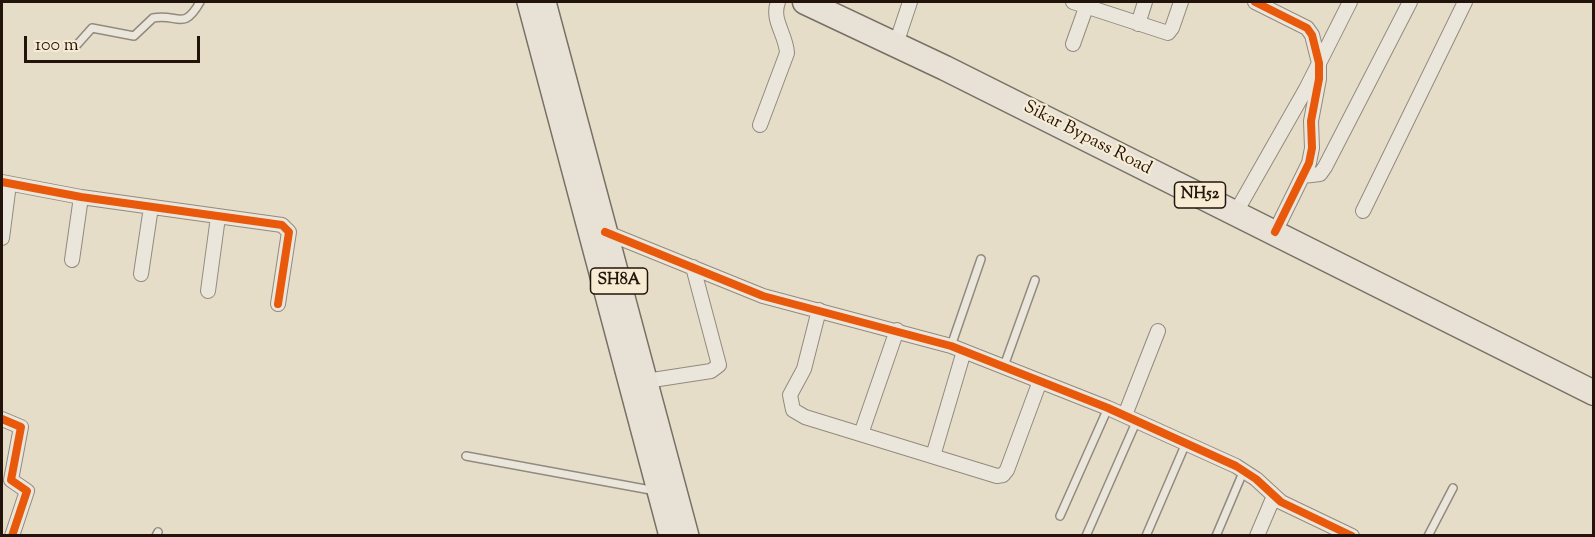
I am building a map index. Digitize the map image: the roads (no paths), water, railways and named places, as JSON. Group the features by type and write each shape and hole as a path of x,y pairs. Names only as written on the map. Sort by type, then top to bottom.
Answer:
{"highway":[{"name":"Sikar Bypass Road","path":"806,2 896,44 1592,389"}],"main road":[{"name":"SH8A","path":"528,2 670,536"},
{"name":"SH8A","path":"545,2 688,536"}],"street":[{"path":"760,125 787,53 786,44 775,16 778,2"},
{"path":"896,44 910,2"},
{"path":"1073,2 1088,4 1168,33 1181,2"},
{"path":"1138,24 1145,2"},
{"path":"1255,2 1307,28 1312,35 1319,63 1319,79 1311,121 1312,148 1303,176 1275,232"},
{"path":"1236,212 1319,63 1350,2"},
{"path":"1303,176 1320,174 1325,166 1410,2"},
{"path":"1364,211 1465,2"},
{"path":"1073,44 1088,4"},
{"path":"2,238 5,183 81,197 287,227 289,232 278,304"},
{"path":"72,260 81,197"},
{"path":"141,274 151,207"},
{"path":"208,291 218,217"},
{"path":"605,232 763,296 897,330 958,349 1108,408 1244,470 1274,496 1326,530 1352,536"},
{"path":"646,381 711,371 719,365 693,267"},
{"path":"819,310 804,369 790,395 790,403 798,415 997,476 1003,475 1040,381"},
{"path":"861,434 897,330"},
{"path":"1131,418 1158,331"},
{"path":"933,456 958,349"},
{"path":"2,419 21,427 10,480 27,491 12,536"},
{"path":"1257,536 1274,496"}],"lane":[{"path":"75,47 92,28 135,36 153,18 182,21 194,13 200,2"},
{"path":"958,349 981,259"},
{"path":"1004,366 1035,280"},
{"path":"1060,516 1108,408"},
{"path":"1086,536 1131,418"},
{"path":"1146,536 1186,443"},
{"path":"466,456 658,491"},
{"path":"1216,536 1244,470"},
{"path":"1428,536 1453,488"}]}
